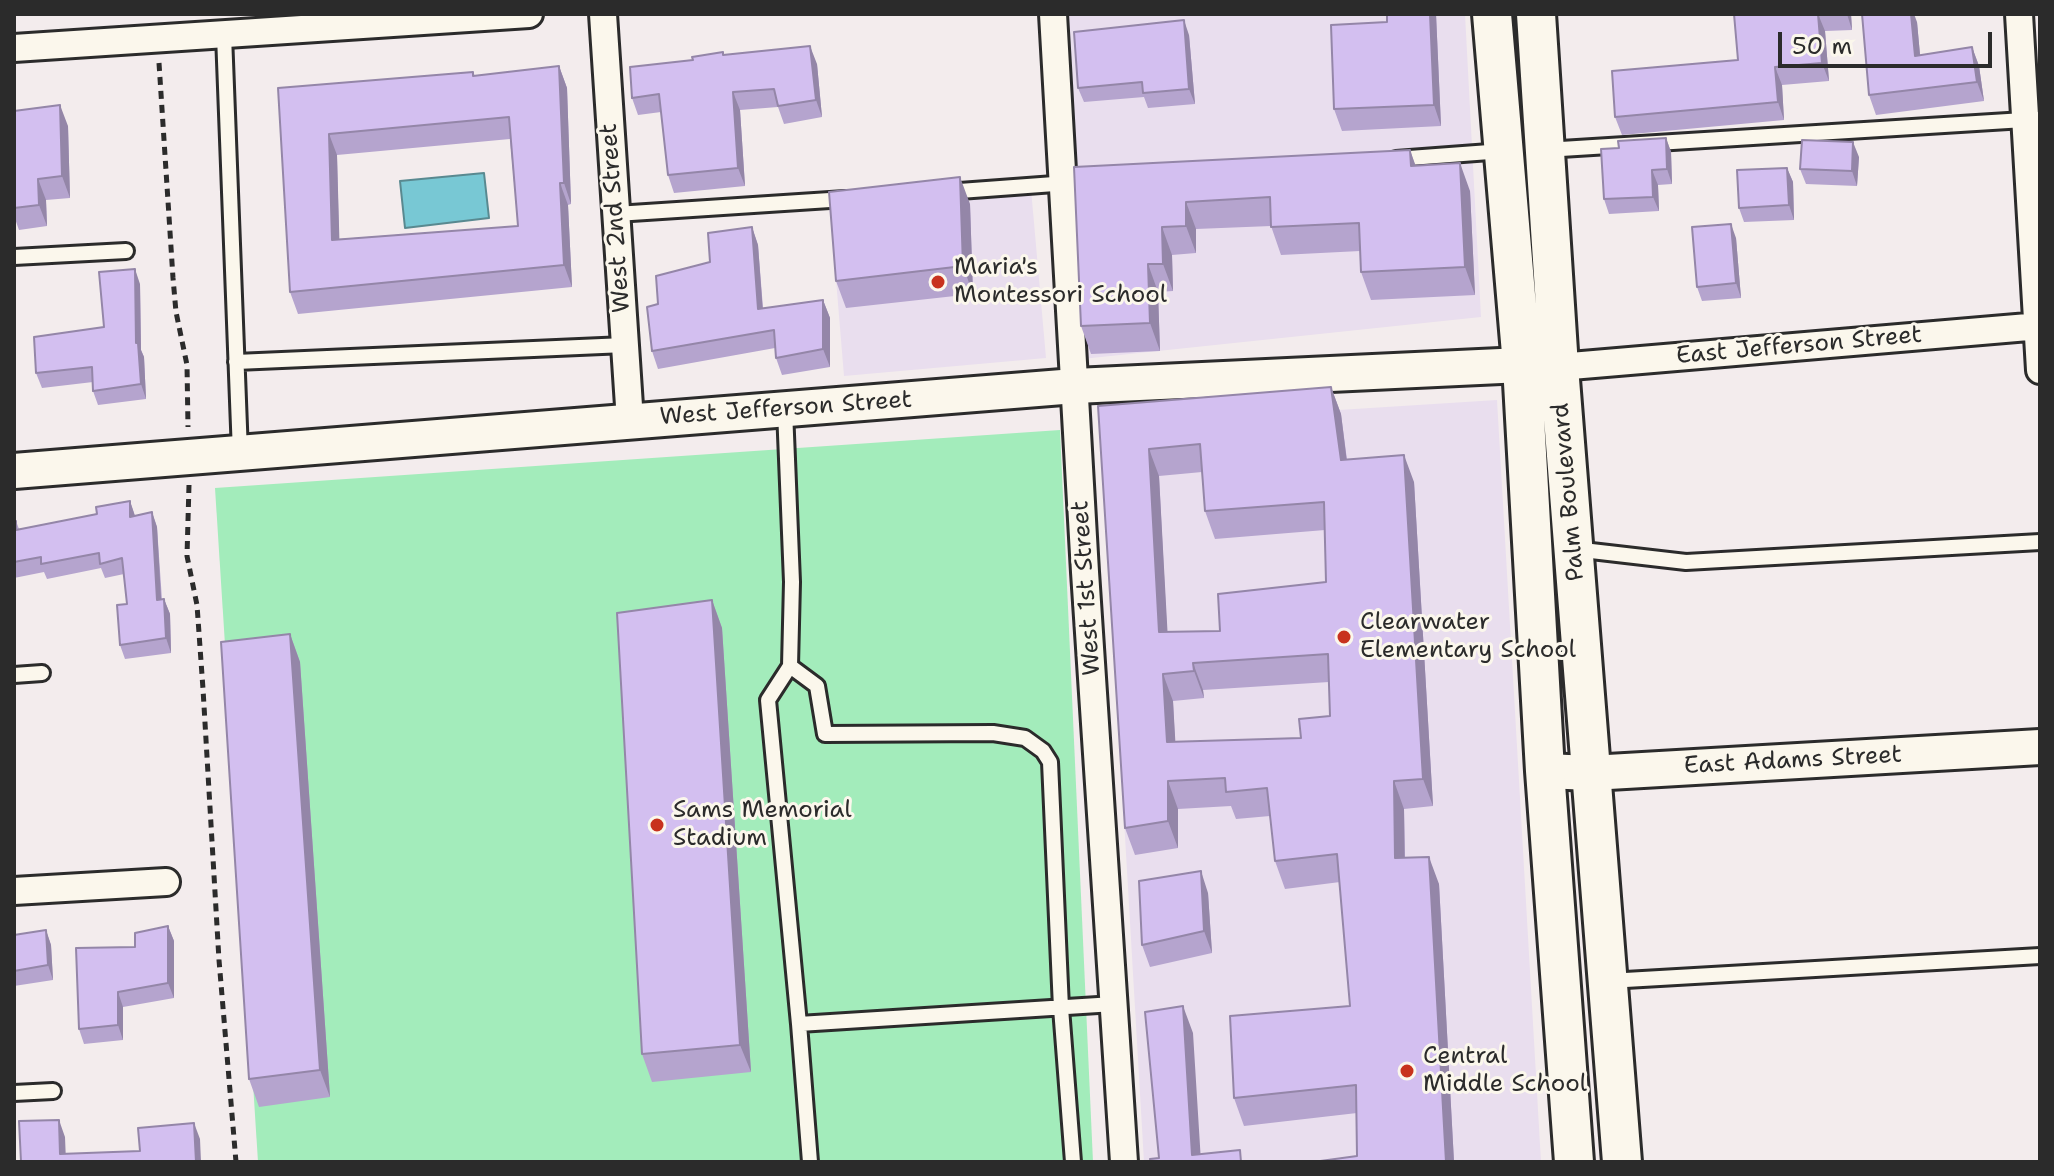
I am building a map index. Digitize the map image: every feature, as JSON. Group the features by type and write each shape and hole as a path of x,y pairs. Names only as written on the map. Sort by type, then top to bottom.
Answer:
{"main road":[{"name":"Palm Boulevard","path":"1492,14 1522,365 1545,771 1574,1162"},
{"name":"Palm Boulevard","path":"1536,14 1559,367 1622,1162"},
{"path":"1561,988 1608,981"}],"street":[{"path":"14,48 529,14"},
{"name":"West 2nd Street","path":"603,14 630,421"},
{"name":"West 1st Street","path":"1053,14 1071,183 1075,386 1124,1162"},
{"path":"2019,14 2032,120 2040,370"},
{"name":"East Jefferson Street","path":"1559,367 2038,326"},
{"name":"West Jefferson Street","path":"14,471 1075,386 1522,365 1559,367"},
{"name":"East Adams Street","path":"1545,771 1591,773 2040,747"},
{"path":"14,891 166,882"}],"lane":[{"path":"224,35 240,454"},
{"path":"1545,150 2032,120"},
{"path":"1382,160 1504,151"},
{"path":"935,193 1071,183"},
{"path":"616,214 855,198"},
{"path":"14,257 126,251"},
{"path":"236,362 625,345"},
{"path":"785,410 792,582 790,666 768,700 810,1162"},
{"path":"1573,549 1686,562 2040,542"},
{"path":"790,666 817,686 825,734 993,733 1025,738 1043,751 1050,762 1061,1008 1073,1162"},
{"path":"14,675 42,673"},
{"path":"1608,981 2040,956"},
{"path":"799,1024 1114,1004"},
{"path":"14,1093 53,1091"}],"path":[{"path":"158,39 176,312 187,365 190,458 187,556 197,605 219,960 236,1162"}],"shaded area":[{"path":"1062,14 1465,14 1481,317 1082,359"},
{"name":"Maria's Montessori School","path":"1031,189 1046,358 844,376 830,207"},
{"path":"1497,400 1541,1162 1144,1162 1101,425"}],"green space":[{"name":"Sams Memorial Stadium","path":"1060,430 1093,1162 258,1162 215,488"}],"water":[{"path":"484,173 489,218 405,228 400,181"}],"building":[{"path":"1387,14 1430,14 1434,105 1334,109 1331,25 1387,22"},
{"path":"1734,14 1818,14 1822,63 1775,67 1778,102 1615,117 1612,71 1738,60"},
{"path":"1862,14 1911,14 1915,56 1972,47 1977,82 1869,95"},
{"path":"1184,20 1189,89 1143,93 1142,82 1078,88 1074,32"},
{"path":"810,46 816,100 778,106 774,89 733,92 738,168 668,175 659,94 632,98 630,67 693,60 692,57 723,52 723,55"},
{"path":"559,66 564,265 290,292 278,88 473,72 473,76","holes":["509,117 518,226 332,240 329,134"]},
{"path":"60,105 62,176 38,179 39,205 14,208 14,111"},
{"path":"1666,138 1667,169 1652,170 1653,197 1604,199 1601,149 1619,148 1618,141"},
{"path":"1802,140 1853,142 1852,171 1800,169"},
{"path":"1410,150 1411,166 1460,163 1465,267 1361,272 1359,223 1271,227 1270,197 1186,202 1186,226 1162,227 1163,264 1148,264 1150,323 1081,326 1074,167"},
{"path":"1787,168 1789,205 1739,208 1737,170"},
{"path":"960,177 963,266 836,281 829,192"},
{"path":"1731,224 1736,283 1697,287 1692,227"},
{"path":"752,227 758,309 823,300 823,349 776,358 774,330 652,351 647,307 658,304 656,276 710,262 708,233"},
{"path":"135,269 136,343 141,384 93,391 92,367 36,373 34,337 104,327 99,272"},
{"path":"1331,387 1341,460 1404,455 1423,779 1394,781 1395,858 1429,857 1446,1162 1313,1162 1357,1156 1356,1085 1234,1098 1230,1016 1350,1006 1337,854 1275,861 1267,788 1226,792 1225,778 1168,781 1168,821 1125,828 1098,406","holes":["1200,444 1205,511 1324,502 1326,582 1218,594 1220,631 1159,632 1149,449","1328,654 1330,716 1299,719 1301,738 1167,742 1163,674 1194,671 1193,663"]},
{"path":"130,501 130,517 152,512 157,600 164,599 166,638 120,645 117,605 127,604 122,558 100,564 99,553 41,564 41,557 14,562 14,521 16,530 97,514 96,507"},
{"path":"712,600 740,1045 642,1054 617,613"},
{"path":"290,634 320,1070 249,1079 221,642"},
{"path":"1201,871 1204,931 1142,945 1139,881"},
{"path":"168,926 168,983 118,992 118,1025 79,1029 76,948 135,947 135,933"},
{"path":"46,930 48,965 14,971 14,935"},
{"path":"1183,1006 1192,1155 1240,1150 1241,1162 1151,1162 1150,1159 1159,1158 1145,1012"},
{"path":"59,1120 60,1154 140,1151 138,1128 194,1123 196,1162 21,1162 19,1121"}],"place":[{"name":"Maria's Montessori School","path":"938,282"},
{"name":"Clearwater Elementary School","path":"1344,637"},
{"name":"Sams Memorial Stadium","path":"657,825"},
{"name":"Central Middle School","path":"1407,1071"}]}
